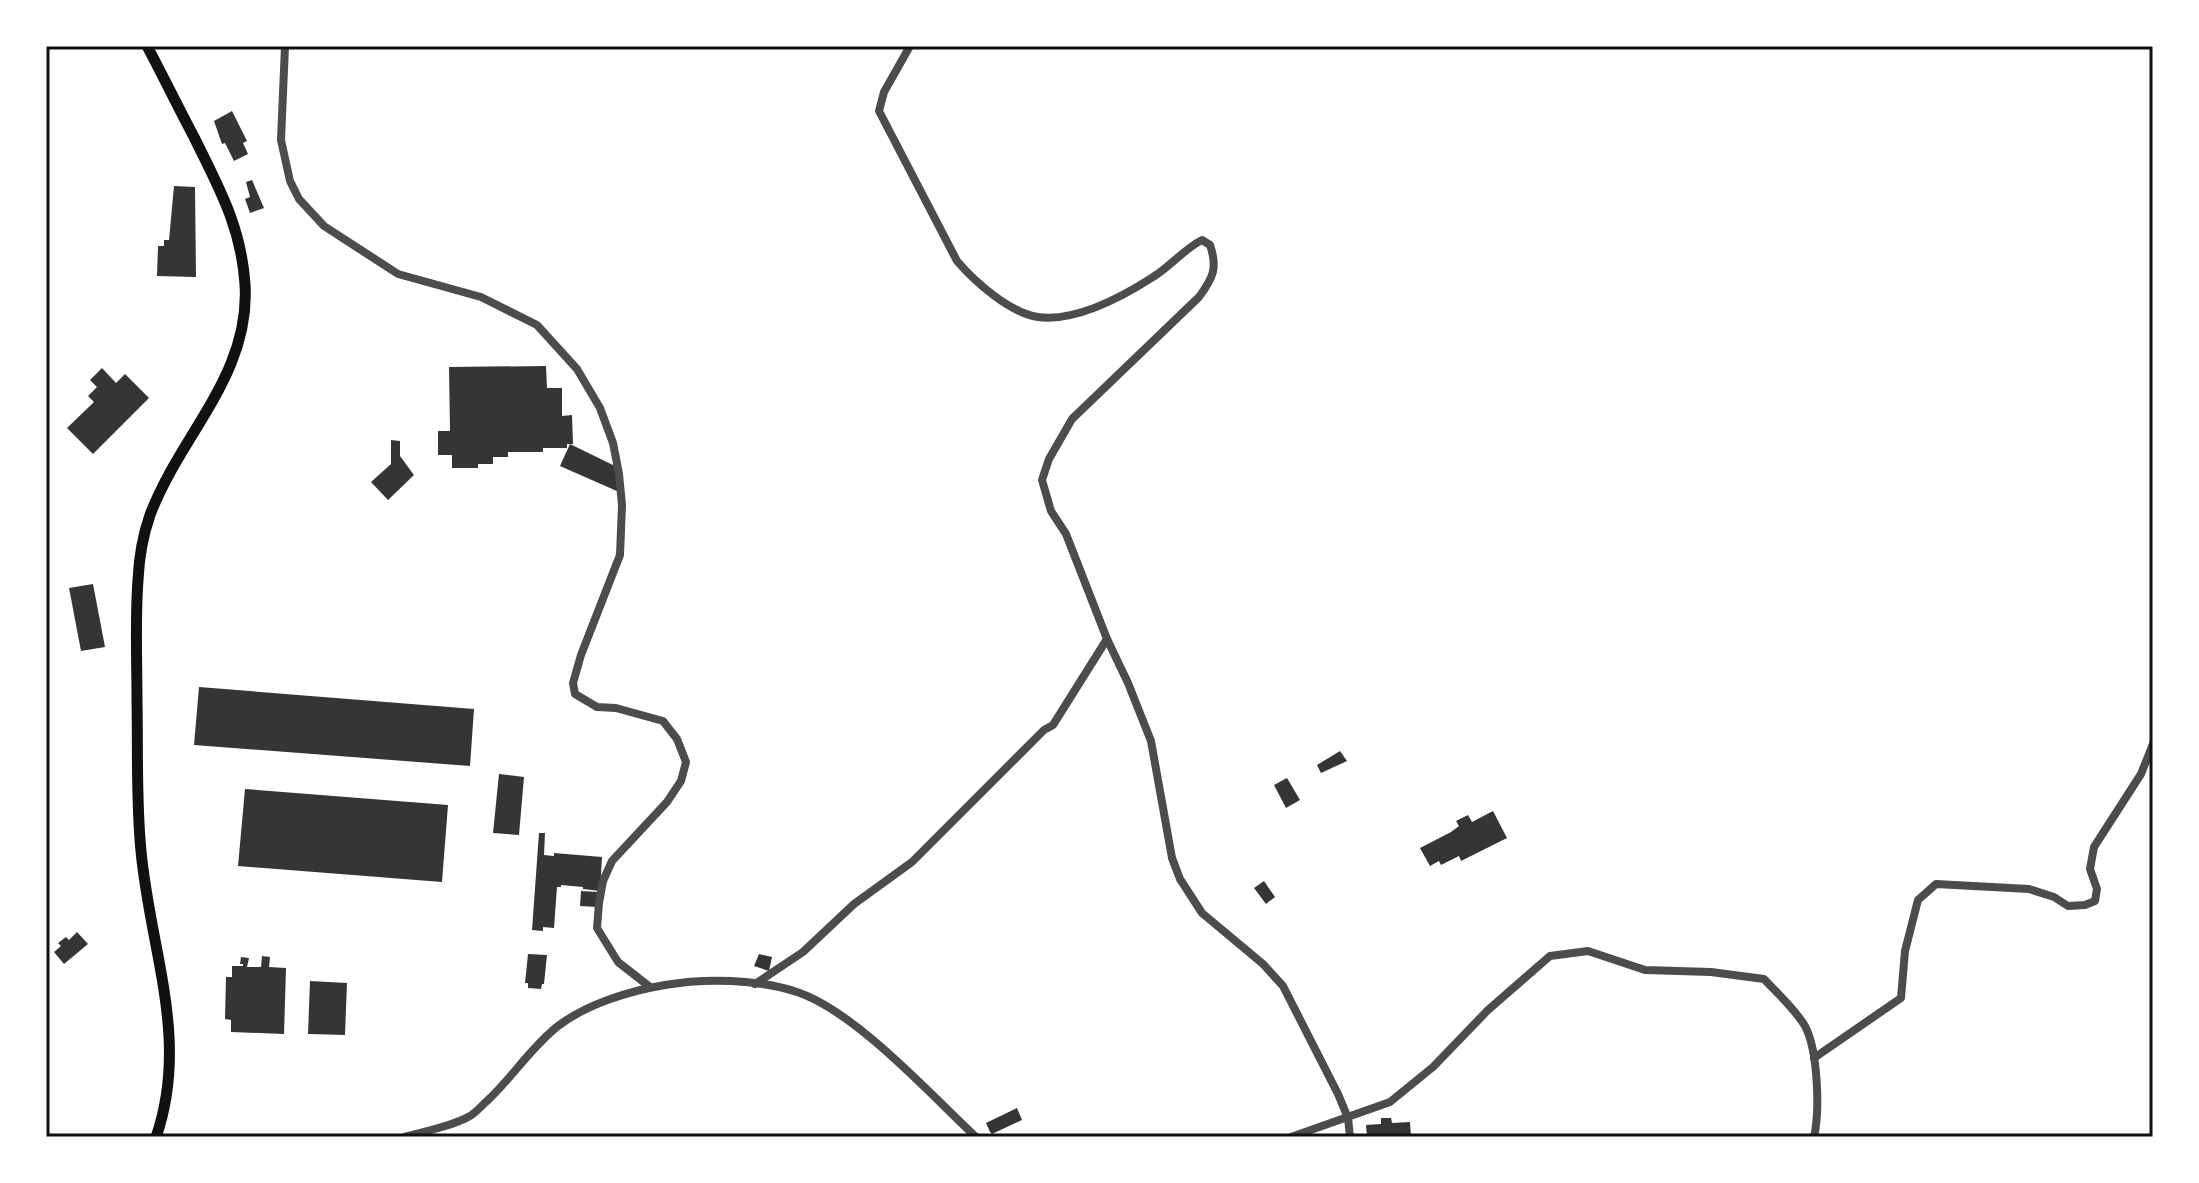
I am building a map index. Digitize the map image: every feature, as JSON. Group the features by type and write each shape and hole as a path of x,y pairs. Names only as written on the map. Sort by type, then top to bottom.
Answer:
{"main road":[{"path":"147,46 231,211 240,245 245,284 239,344 212,404 166,480 150,515 141,549 137,617 141,851 171,1045 167,1097 156,1137"}],"street":[{"path":"285,46 281,140 290,181 299,199 324,226 398,274 481,297 537,325 577,369 600,408 613,443 619,474 622,505 620,555 581,655 573,683 575,694 597,707 616,708 663,721 677,739 686,762 681,781 667,802 612,861 603,881 599,903 597,928 618,962 650,987"},
{"path":"910,46 884,92 879,111 957,261 975,282 1036,317 1058,316 1111,303 1155,276 1191,245 1202,240 1210,245 1216,262 1214,276 1199,297 1072,419 1049,459 1042,480 1051,511 1066,534 1151,741 1172,858 1180,879 1202,913 1263,964 1283,986 1348,1118 1350,1137"},
{"path":"754,984 803,952 854,904 912,862 1044,730 1053,725 1107,639"},
{"path":"1814,1058 1901,998 1905,951 1918,900 1936,884 2029,889 2054,897 2068,906 2095,901 2097,889 2090,869 2094,847 2141,774 2153,744"},
{"path":"1291,1137 1390,1102 1433,1067 1488,1010 1550,956 1588,951 1645,970 1711,972 1764,979 1805,1026 1814,1058 1817,1125 1814,1137"},
{"path":"404,1137 469,1117 502,1087 557,1026 578,1014 650,987 699,979 798,992 836,1012 890,1055 976,1137"}],"building":[{"path":"232,111 247,141 243,143 248,154 234,161 225,143 222,144 214,121"},
{"path":"252,180 264,208 250,213 245,199 250,197 246,182"},
{"path":"174,186 195,187 196,277 157,276 158,246 164,246 164,240 169,240"},
{"path":"546,366 547,388 562,388 562,416 572,415 573,444 567,444 567,448 543,448 543,452 508,452 508,457 493,457 493,464 478,464 478,468 452,468 452,455 438,455 438,431 450,431 449,367"},
{"path":"102,368 116,383 125,374 149,398 93,454 67,428 94,402 88,396 97,387 90,380"},
{"path":"391,440 400,441 400,456 414,475 388,500 371,482 391,464"},
{"path":"570,444 617,467 619,492 560,466"},
{"path":"93,584 105,647 81,651 69,588"},
{"path":"199,687 474,709 470,766 194,745"},
{"path":"1340,751 1347,761 1321,773 1317,765"},
{"path":"499,774 524,777 519,835 493,833"},
{"path":"1287,778 1300,800 1286,808 1274,785"},
{"path":"245,789 448,805 442,882 238,866"},
{"path":"1493,811 1507,838 1461,861 1459,856 1441,865 1439,861 1430,866 1420,848 1459,826 1456,821 1468,815 1472,822"},
{"path":"539,833 545,833 544,855 602,857 600,891 583,887 557,887 554,928 543,927 543,931 532,930"},
{"path":"1264,881 1275,897 1266,904 1254,888"},
{"path":"581,891 598,892 597,907 580,906"},
{"path":"77,932 88,944 64,964 54,952 61,946 58,943 66,937 69,940"},
{"path":"528,954 547,955 541,989 528,988 528,983 525,983"},
{"path":"759,954 772,957 769,971 754,966"},
{"path":"262,956 270,957 269,967 286,968 284,1034 231,1032 231,1020 225,1019 226,977 232,977 232,966 243,966 240,964 241,957 249,958 247,967 261,967"},
{"path":"310,981 347,983 345,1035 308,1034"},
{"path":"1017,1108 1022,1120 992,1134 990,1132 986,1123"},
{"path":"1381,1118 1391,1118 1392,1123 1410,1122 1411,1137 1367,1137 1366,1125 1381,1124"}]}
